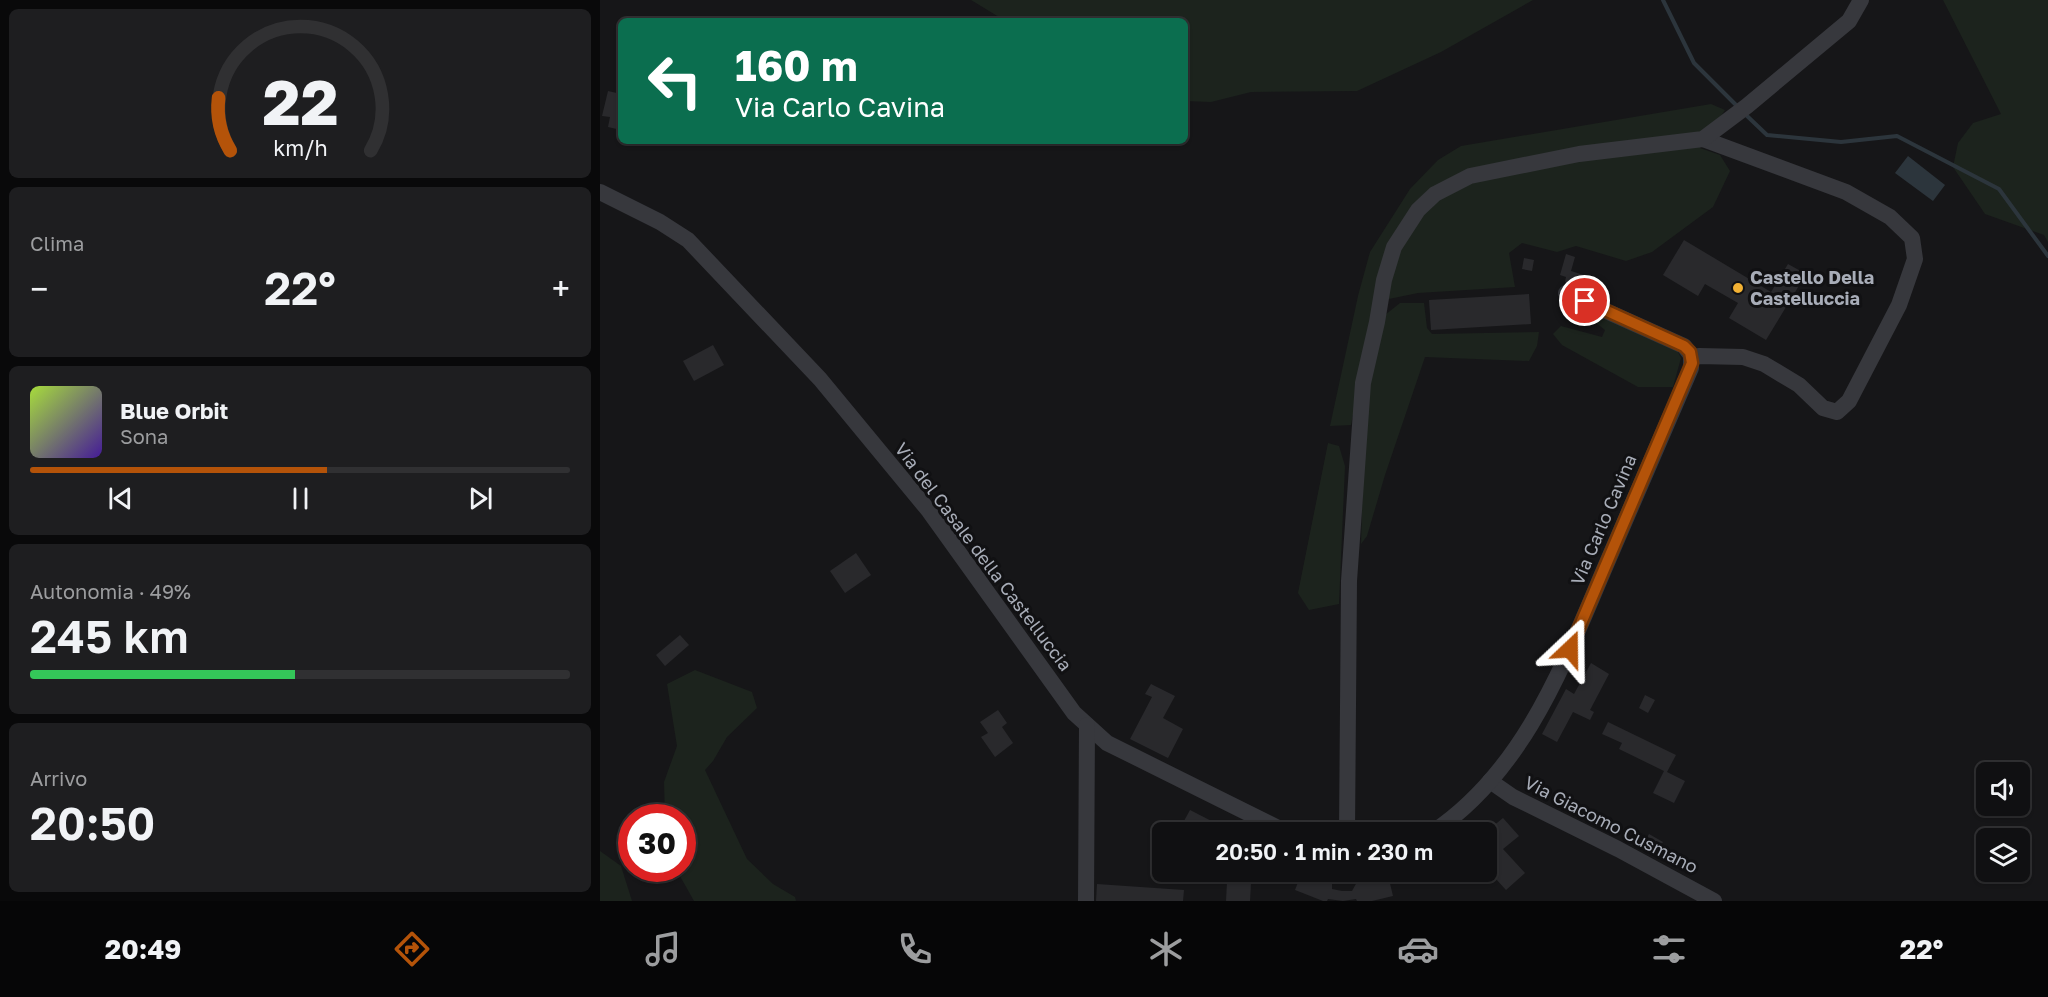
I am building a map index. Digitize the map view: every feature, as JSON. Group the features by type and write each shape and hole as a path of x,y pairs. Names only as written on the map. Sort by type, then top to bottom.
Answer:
{"street":[{"path":"1703,140 1849,21 1861,0"},
{"path":"1347,822 1349,581 1363,382 1384,280 1394,247 1418,210 1435,194 1470,176 1579,154 1703,140 1846,192 1890,217 1912,238 1915,259 1899,305 1868,367 1849,401 1838,412 1823,408 1799,385 1764,364 1743,357 1699,356 1692,358 1687,349 1680,344 1566,293"},
{"name":"Via del Casale della Castelluccia","path":"600,192 660,222 687,240 820,379 929,511 1074,713 1107,743 1266,822"},
{"name":"Via Carlo Cavina","path":"1446,822 1472,803 1490,781 1516,748 1549,694 1691,368 1692,358"},
{"path":"1086,901 1087,725"},
{"name":"Via Giacomo Cusmano","path":"1490,781 1513,797 1618,849 1714,901"}],"shaded area":[{"path":"971,0 1533,0 1441,52 1357,91 1251,92 1211,102 1188,101 1188,18 999,17"},
{"path":"1943,0 2048,0 2048,242 2044,235 1985,214 1953,167 1958,143 1973,123 2001,114"},
{"path":"1711,104 1725,110 1700,148 1720,155 1730,171 1713,207 1652,252 1626,261 1576,246 1557,252 1522,243 1509,253 1515,287 1418,293 1384,300 1372,320 1351,425 1330,426 1358,296 1370,252 1410,189 1438,160 1461,146"},
{"path":"1908,156 1945,185 1933,201 1895,173"},
{"path":"1400,303 1424,303 1427,328 1432,334 1539,332 1537,346 1529,361 1425,357 1367,536 1361,544 1365,403 1385,315"},
{"path":"1590,309 1677,350 1681,358 1673,387 1638,387 1562,345 1553,334 1561,326 1602,337 1605,330 1580,310"},
{"path":"1328,443 1339,446 1345,466 1339,604 1309,610 1298,593"},
{"path":"695,670 752,692 757,708 727,737 705,770 747,859 773,884 795,897 796,901 694,901 683,882 696,882 696,804 665,804 664,782 677,746 667,684"},
{"path":"600,851 618,864 618,882 626,882 632,901 600,901"}],"building":[{"path":"608,91 618,93 618,129 608,127 610,117 602,116"},
{"name":"Castello Della Castelluccia","path":"1684,240 1771,292 1788,264 1806,274 1766,340 1729,318 1738,303 1705,284 1698,296 1663,275"},
{"path":"1566,254 1575,257 1571,271 1593,278 1589,289 1565,282 1566,277 1560,275"},
{"path":"1524,258 1534,260 1532,271 1522,269"},
{"path":"1529,294 1531,324 1431,330 1429,300"},
{"path":"713,345 724,365 694,381 683,361"},
{"path":"856,553 871,575 845,593 830,571"},
{"path":"680,635 689,645 665,666 656,655"},
{"path":"1591,663 1609,674 1590,710 1594,712 1590,720 1573,712 1557,742 1542,734 1566,689 1574,694"},
{"path":"1151,684 1175,696 1163,718 1183,729 1168,758 1130,739 1152,697 1145,694"},
{"path":"1645,695 1655,700 1648,713 1639,708"},
{"path":"998,710 1007,723 1002,727 1013,743 995,757 981,737 988,733 980,722"},
{"path":"1608,722 1676,755 1667,772 1685,781 1674,803 1653,793 1664,771 1619,749 1622,743 1602,734"},
{"path":"1190,810 1213,822 1183,822"},
{"path":"1503,818 1519,836 1503,849 1525,873 1506,890 1497,880 1497,823"},
{"path":"1649,834 1663,842 1658,850 1644,843"},
{"path":"1227,882 1251,883 1250,901 1226,901"},
{"path":"1298,882 1331,882 1332,889 1352,891 1357,882 1390,882 1393,896 1372,901 1328,899 1323,901 1295,890"},
{"path":"1097,884 1184,890 1183,901 1096,901"}],"waterway":[{"path":"1663,0 1694,63 1739,108"},
{"path":"1746,115 1767,135 1841,142 1897,136 1999,189 2048,256"}],"place":[{"name":"Castello Della Castelluccia","path":"1738,288"}],"route":[{"path":"1570,649 1692,363 1690,352 1684,346 1585,301"}]}
